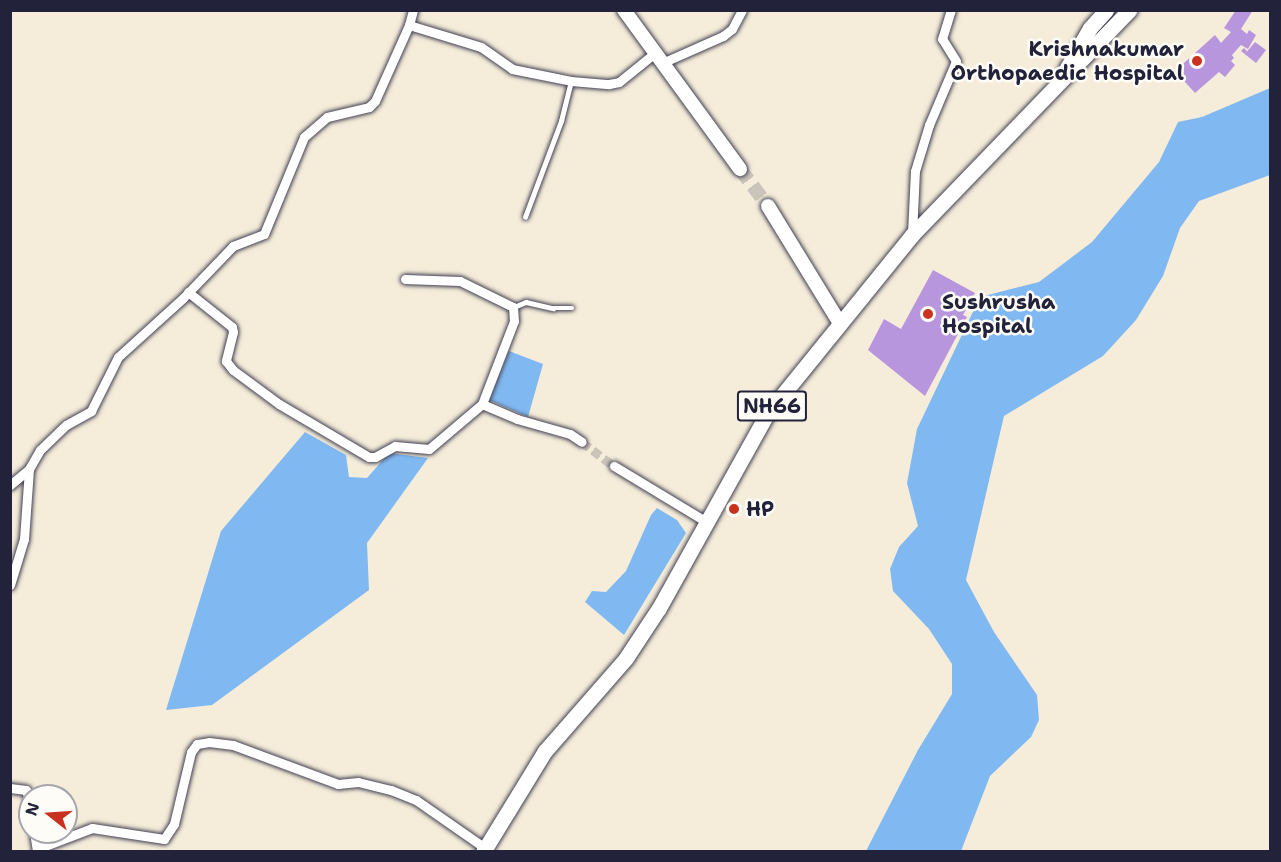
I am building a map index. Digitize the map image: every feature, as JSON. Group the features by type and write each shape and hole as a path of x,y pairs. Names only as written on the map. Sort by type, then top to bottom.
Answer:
{"main road":[{"path":"624,10 740,169"},
{"path":"1057,85 1090,28 1106,10"},
{"name":"NH66","path":"484,850 544,751 627,658 659,608 766,414 912,235 1129,10"},
{"path":"768,206 839,322"}],"street":[{"path":"10,485 29,469 40,450 66,425 92,411 118,357 188,292 233,246 254,239 269,225 304,137 327,117 369,107 375,101 409,25 413,10"},
{"path":"409,25 481,46 512,69 571,81 619,82 658,58 723,36 732,30 742,10"},
{"path":"912,235 915,171 929,125 956,61 942,39 951,10"},
{"path":"188,292 213,309 232,327 233,332 226,361 230,367 279,404 369,457 395,446 429,448 482,404 514,321 513,307 460,281 405,279"},
{"path":"482,404 517,419 570,434 582,442"},
{"path":"614,466 705,521"},
{"path":"10,585 24,539 29,469"},
{"path":"37,850 92,828 164,839 174,824 192,750 197,744 209,742 233,745 338,784 358,782 391,790 417,800 484,850"}],"lane":[{"path":"525,217 561,121 571,81"},
{"path":"513,307 526,302 572,308"}],"water":[{"path":"1270,88 1270,175 1199,201 1180,228 1163,276 1136,320 1103,356 1004,416 966,580 994,632 1037,695 1039,720 1031,737 990,776 961,851 866,851 918,750 952,694 952,664 929,629 893,591 890,569 899,547 918,526 907,483 917,429 980,297 1039,282 1092,242 1159,162 1178,122 1202,117"},
{"path":"509,351 543,364 528,417 489,400"},
{"path":"305,432 346,455 349,477 367,478 389,453 428,458 367,543 369,590 212,705 166,710 221,531"},
{"path":"657,508 677,520 686,533 624,635 585,602 592,591 606,592 626,571 651,515"}],"building":[{"path":"1236,10 1253,10 1241,29 1247,34 1249,30 1256,35 1248,49 1241,45 1232,55 1234,58 1231,61 1235,65 1225,77 1219,72 1195,93 1175,71 1215,35 1221,43 1231,32 1224,28"},
{"path":"1255,42 1266,50 1256,63 1241,51 1244,48 1247,51 1245,54"},
{"path":"933,270 975,293 963,315 967,317 925,396 868,350 884,319 901,329"}],"tunnel":[{"path":"740,169 768,206"},
{"path":"582,442 614,466"}],"place":[{"name":"Krishnakumar Orthopaedic Hospital","path":"1197,61"},
{"name":"Sushrusha Hospital","path":"928,314"},
{"name":"HP","path":"734,509"}]}
